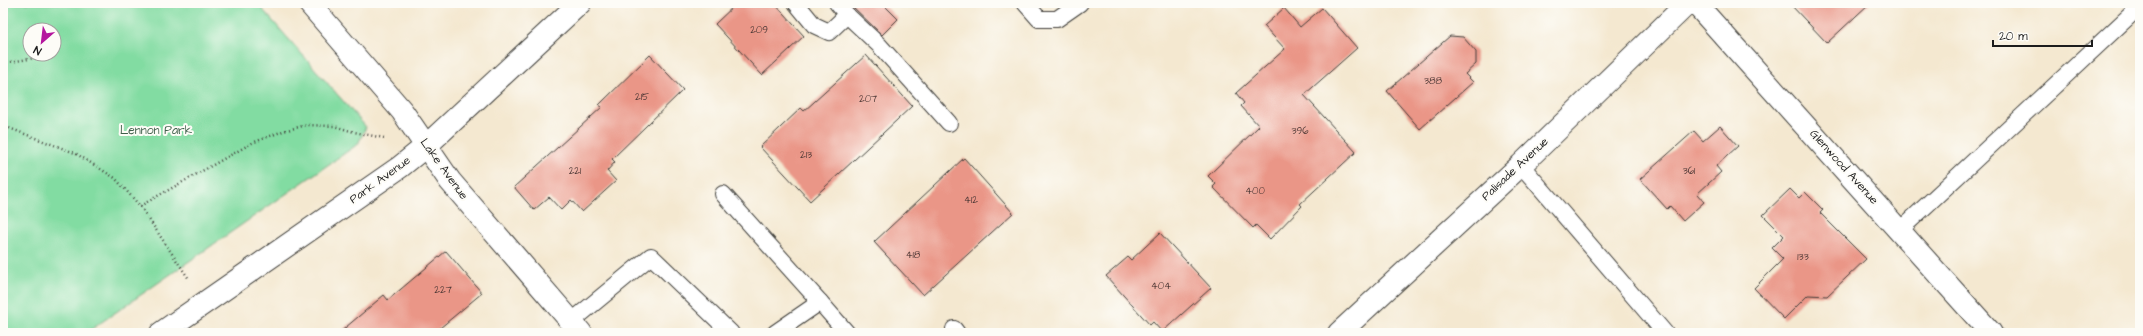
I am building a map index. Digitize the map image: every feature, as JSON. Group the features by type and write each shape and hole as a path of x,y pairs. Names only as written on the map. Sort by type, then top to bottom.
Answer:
{"street":[{"name":"Lake Avenue","path":"309,3 402,110 450,181 576,327"},
{"name":"Park Avenue","path":"161,333 400,167 426,146 580,3"},
{"name":"Palisade Avenue","path":"1339,333 1520,165 1688,3"},
{"name":"Glenwood Avenue","path":"1695,3 1991,333"}],"lane":[{"path":"796,3 814,25 829,32 847,15"},
{"path":"837,3 847,15 879,45 949,123"},
{"path":"1025,3 1039,18 1057,19 1080,3"},
{"path":"1900,230 2140,6"},
{"path":"1520,165 1665,333"},
{"path":"723,194 847,333"},
{"path":"576,327 651,256 731,333"},
{"path":"775,333 820,302"}],"path":[{"path":"3,15 4,3"},
{"path":"3,63 22,60"},
{"path":"3,123 9,128 74,153 115,178 140,206 177,261"},
{"path":"140,206 252,143 283,131 307,125 334,126 354,132 426,146"}],"green space":[{"name":"Lennon Park","path":"3,3 257,3 366,127 358,144 86,333 3,333"}],"building":[{"path":"737,3 774,3 804,36 762,75 715,24"},
{"path":"849,3 882,3 898,19 882,35"},
{"path":"1789,3 1870,3 1827,43"},
{"path":"1284,8 1300,27 1322,8 1357,48 1304,95 1356,152 1300,204 1302,206 1270,239 1256,225 1253,228 1213,187 1216,184 1208,176 1259,126 1241,106 1244,103 1236,93 1285,49 1264,26"},
{"path":"1450,36 1463,37 1476,52 1476,64 1465,74 1473,82 1420,129 1387,91"},
{"path":"650,55 683,90 612,159 615,162 607,171 616,181 582,212 571,200 561,210 549,197 534,210 514,187 602,107 599,105"},
{"path":"866,55 912,106 810,201 760,147 801,108 804,111"},
{"path":"1720,126 1738,146 1716,166 1721,172 1697,194 1704,202 1683,221 1670,206 1667,209 1640,179 1694,131 1703,141"},
{"path":"964,158 1013,213 923,295 874,242"},
{"path":"1790,189 1799,198 1805,192 1823,210 1820,213 1866,259 1827,296 1808,295 1784,319 1754,288 1783,259 1772,248 1784,236 1763,215"},
{"path":"1160,233 1211,288 1162,332 1153,322 1150,325 1106,276 1128,257 1131,260"},
{"path":"446,251 482,293 434,333 339,333 384,295 388,300"}]}
